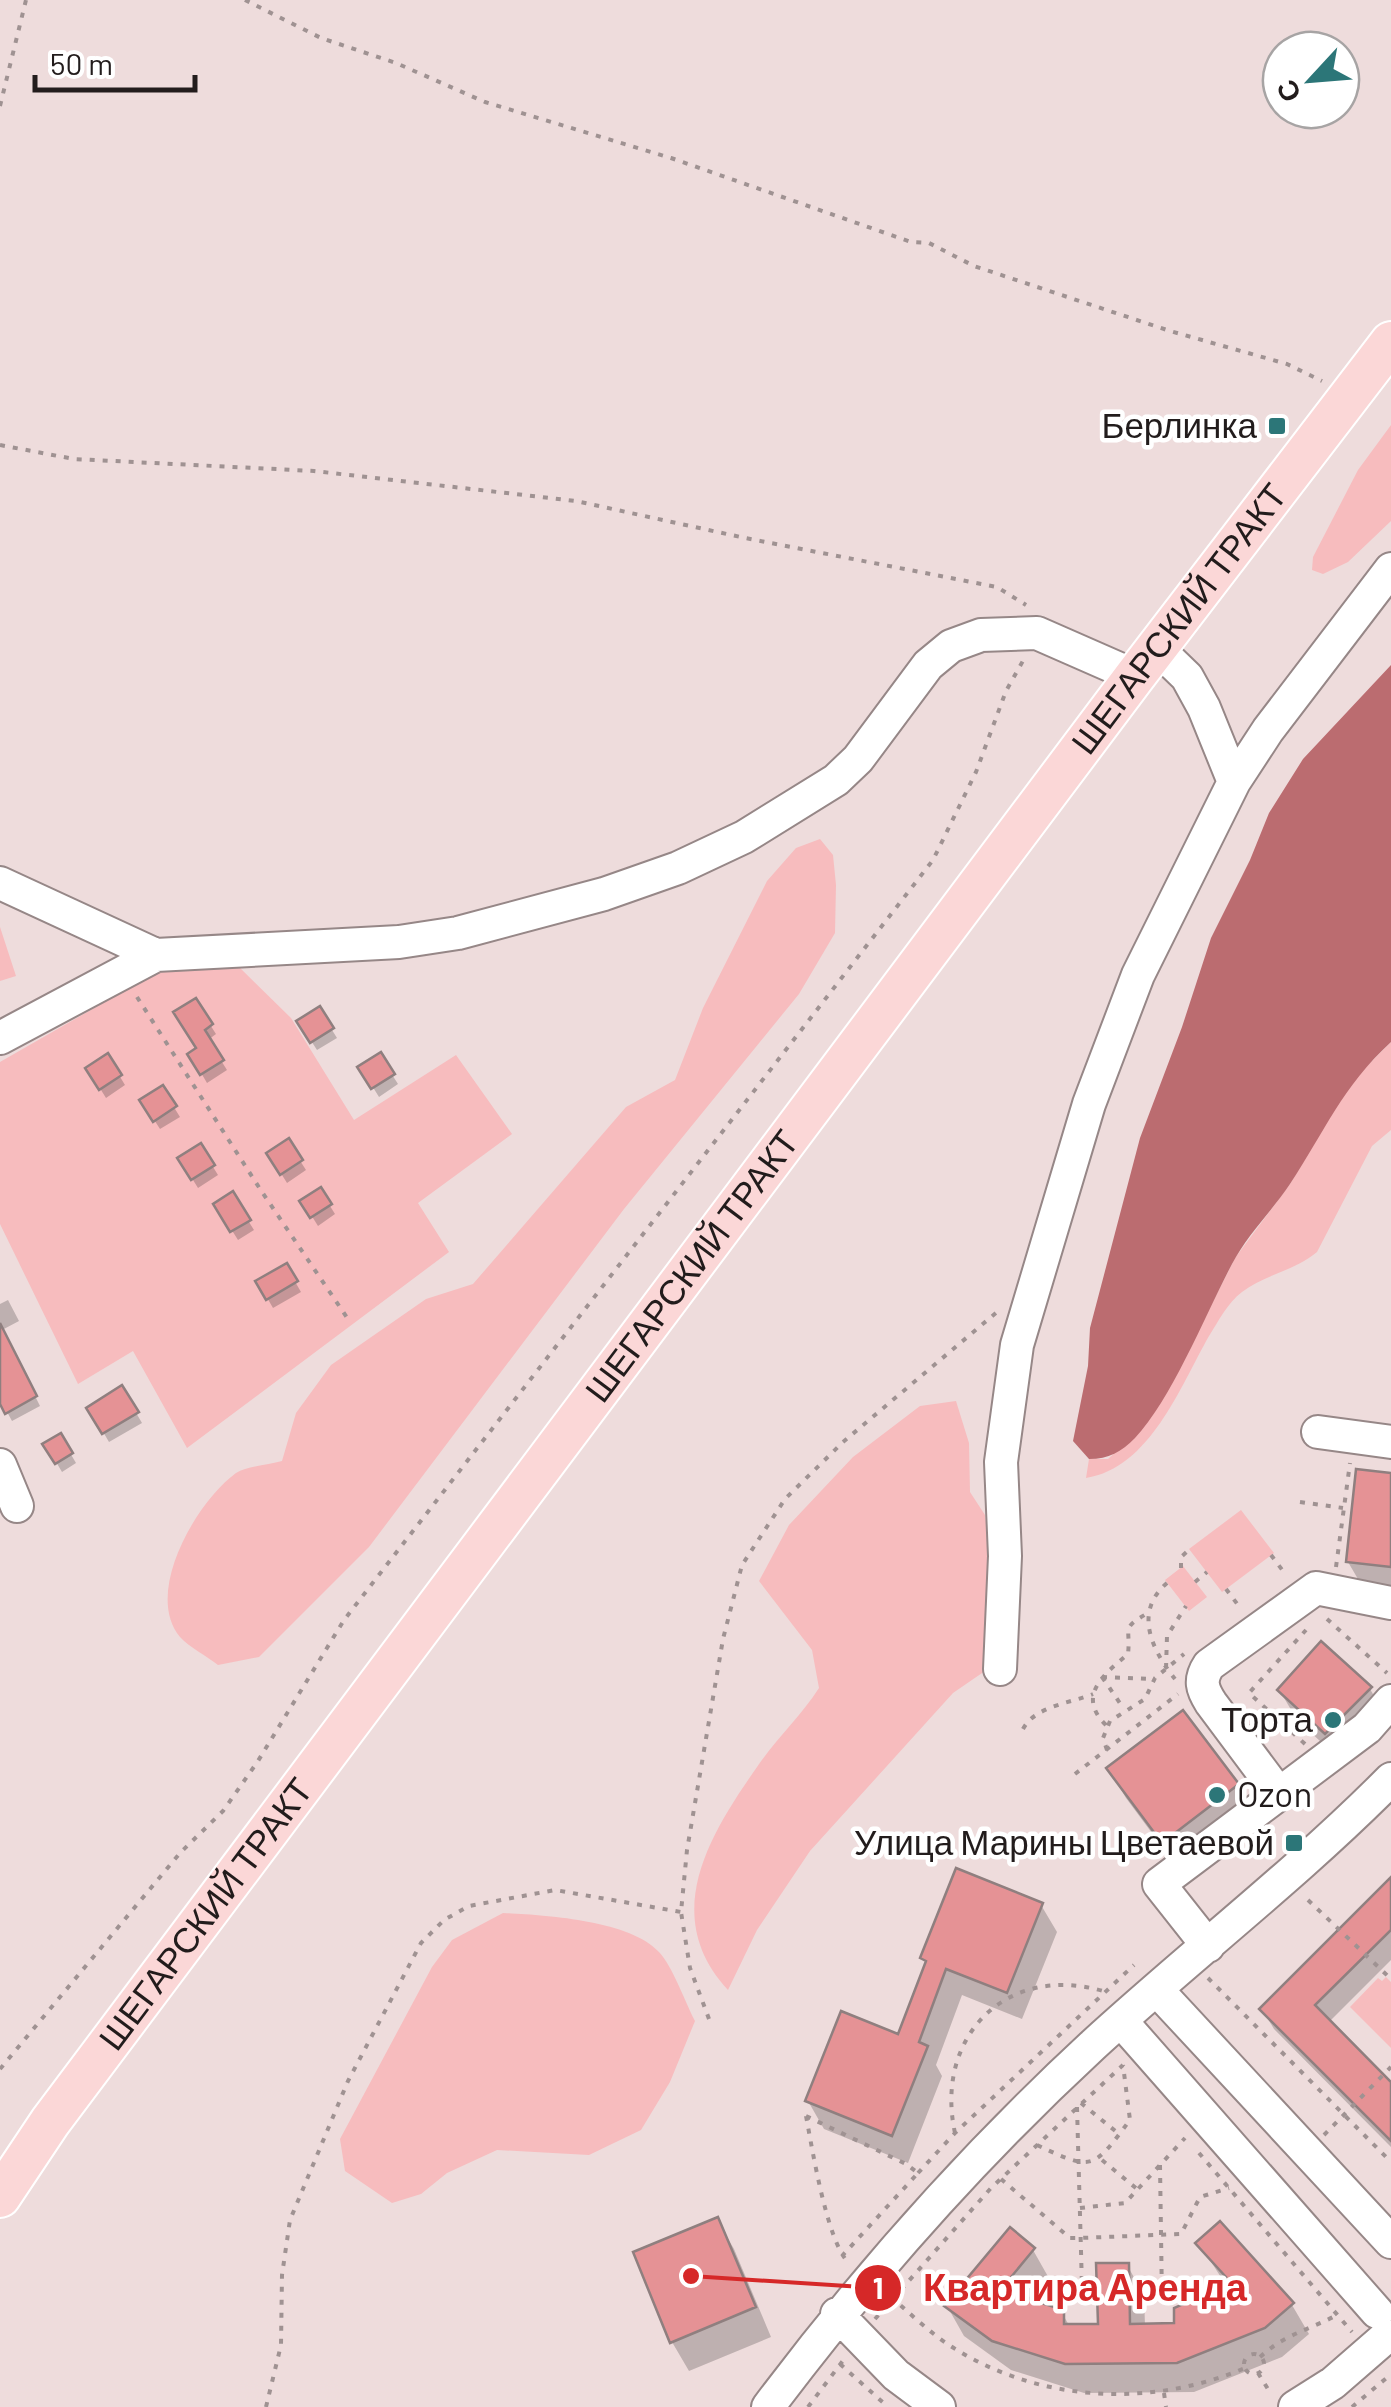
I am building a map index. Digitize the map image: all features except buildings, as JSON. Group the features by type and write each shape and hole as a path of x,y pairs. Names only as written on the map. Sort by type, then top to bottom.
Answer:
{"main road":[{"name":"ШЕГАРСКИЙ ТРАКТ","path":"0,2196 61,2106 1391,342"}],"street":[{"path":"1000,1669 1006,1556 1001,1462 1018,1345 1089,1104 1138,975 1234,782 1268,730 1391,569"},
{"path":"0,1038 156,955 399,942 458,933 525,918 641,881 744,836 836,780 858,759 928,665 951,646 981,635 1037,634 1146,662 1187,677 1234,782"},
{"path":"0,883 156,955"},
{"path":"1318,1432 1391,1442"},
{"path":"0,1464 18,1506"},
{"path":"1278,1794 1210,1703 1202,1689 1203,1674 1209,1665 1316,1588 1326,1603 1391,1603"},
{"path":"1208,1946 1159,1884 1367,1728 1391,1701"},
{"path":"768,2407 845,2339 1007,2128 1121,2020 1306,1860 1391,1778"},
{"path":"1157,1990 1391,2242"},
{"path":"1121,2020 1385,2339 1333,2383 1283,2401"},
{"path":"845,2339 939,2407"}],"path":[{"path":"0,106 26,0"},
{"path":"245,0 321,38 396,63 484,102 670,158 911,242 929,243 974,266 1170,331 1287,364 1322,380"},
{"path":"0,445 74,459 314,470 576,500 997,587 1028,607 1037,634 1006,691 976,772 933,860 344,1620 223,1811 180,1853 0,2069"},
{"path":"125,972 144,1009 348,1319"},
{"path":"709,2019 690,1968 681,1912 687,1850 723,1640 742,1566 784,1499 842,1442 1037,1278"},
{"path":"1353,1437 1326,1603 1391,1678"},
{"path":"1300,1502 1343,1508"},
{"path":"1181,1568 1181,1556 1190,1550"},
{"path":"1195,1582 1207,1572"},
{"path":"1167,1583 1153,1598 1148,1613 1151,1642 1166,1668 1167,1636 1186,1606"},
{"path":"1106,1726 1096,1713 1093,1694 1102,1676 1128,1654 1126,1636 1130,1624 1148,1613"},
{"path":"1309,1627 1249,1693 1323,1761"},
{"path":"1076,1774 1203,1674"},
{"path":"1102,1676 1154,1680"},
{"path":"1102,1676 1124,1709"},
{"path":"1023,1729 1026,1721 1043,1710 1093,1694"},
{"path":"266,2407 281,2346 282,2275 290,2220 348,2082 421,1943 444,1920 469,1906 554,1890 681,1912"},
{"path":"1308,1900 1391,1979"},
{"path":"918,2173 806,2116 814,2162 842,2256 955,2133 1134,1965"},
{"path":"1212,1982 1391,2162"},
{"path":"955,2133 949,2106 952,2073 966,2038 992,2006 1022,1991 1054,1985 1087,1986 1104,1992"},
{"path":"808,2407 845,2339 892,2298 1001,2178 1122,2065"},
{"path":"1122,2065 1135,2079"},
{"path":"1037,2145 1078,2164 1100,2159 1130,2120 1122,2065"},
{"path":"1307,2152 1391,2067"},
{"path":"1079,2105 1119,2134"},
{"path":"1079,2105 1082,2287"},
{"path":"1080,2208 1124,2203 1185,2138"},
{"path":"1196,2150 1337,2314 1385,2339 1352,2407"},
{"path":"1100,2159 1138,2189"},
{"path":"1160,2164 1162,2300"},
{"path":"1001,2178 1070,2238 1181,2234 1200,2197 1229,2188"},
{"path":"892,2298 958,2351 1062,2392 1164,2393 1209,2384 1245,2368"},
{"path":"1245,2368 1248,2356 1260,2356 1279,2340 1337,2314"},
{"path":"845,2339 888,2407"},
{"path":"1258,2372 1264,2365 1260,2356"},
{"path":"1245,2368 1258,2372 1283,2401"},
{"path":"1164,2393 1166,2407"}],"shaded area":[{"path":"1391,425 1391,521 1348,562 1323,574 1312,570 1313,557 1358,470"},
{"path":"1391,665 1391,1042 1359,1076 1290,1184 1238,1253 1175,1379 1149,1421 1120,1451 1089,1459 1073,1441 1088,1366 1090,1328 1140,1138 1211,938 1269,813 1303,759"},
{"path":"820,839 833,855 835,933 799,994 624,1209 369,1547 259,1657 218,1665 189,1645 170,1618 168,1597 180,1549 206,1504 236,1473 282,1461 296,1413 331,1365 426,1299 473,1284 626,1107 675,1080 703,1008 767,881 796,848"},
{"path":"0,927 16,976 0,981"},
{"path":"236,964 291,1018 354,1120 456,1055 512,1134 418,1203 449,1252 187,1448 133,1351 78,1384 0,1224 0,1062 164,968"},
{"path":"1391,1042 1391,1130 1372,1146 1317,1252 1237,1296 1145,1442 1128,1459 1086,1478 1089,1459 1108,1459 1146,1424 1178,1371 1235,1258 1290,1184 1350,1083"},
{"path":"956,1401 969,1443 970,1492 985,1515 995,1576 985,1671 953,1693 810,1851 757,1930 728,1990 708,1962 697,1934 694,1905 699,1877 708,1849 739,1794 819,1688 812,1650 759,1581 789,1525 853,1457 920,1406"},
{"path":"1241,1510 1274,1553 1222,1592 1189,1549"},
{"path":"1183,1566 1207,1597 1189,1611 1165,1580"},
{"path":"503,1913 586,1921 646,1941 669,1966 695,2021 670,2082 641,2130 589,2155 497,2150 447,2173 421,2194 392,2203 345,2171 340,2139 432,1967 452,1940"},
{"path":"1386,1977 1391,1982 1391,2048 1350,2007 1378,1978 1382,1981"}],"place":[{"name":"Берлинка","path":"1277,426"},
{"name":"Торта","path":"1333,1720"},
{"name":"Ozon","path":"1217,1795"},
{"name":"Улица Марины Цветаевой","path":"1294,1843"},
{"name":"Квартира Аренда","path":"691,2276"}]}
